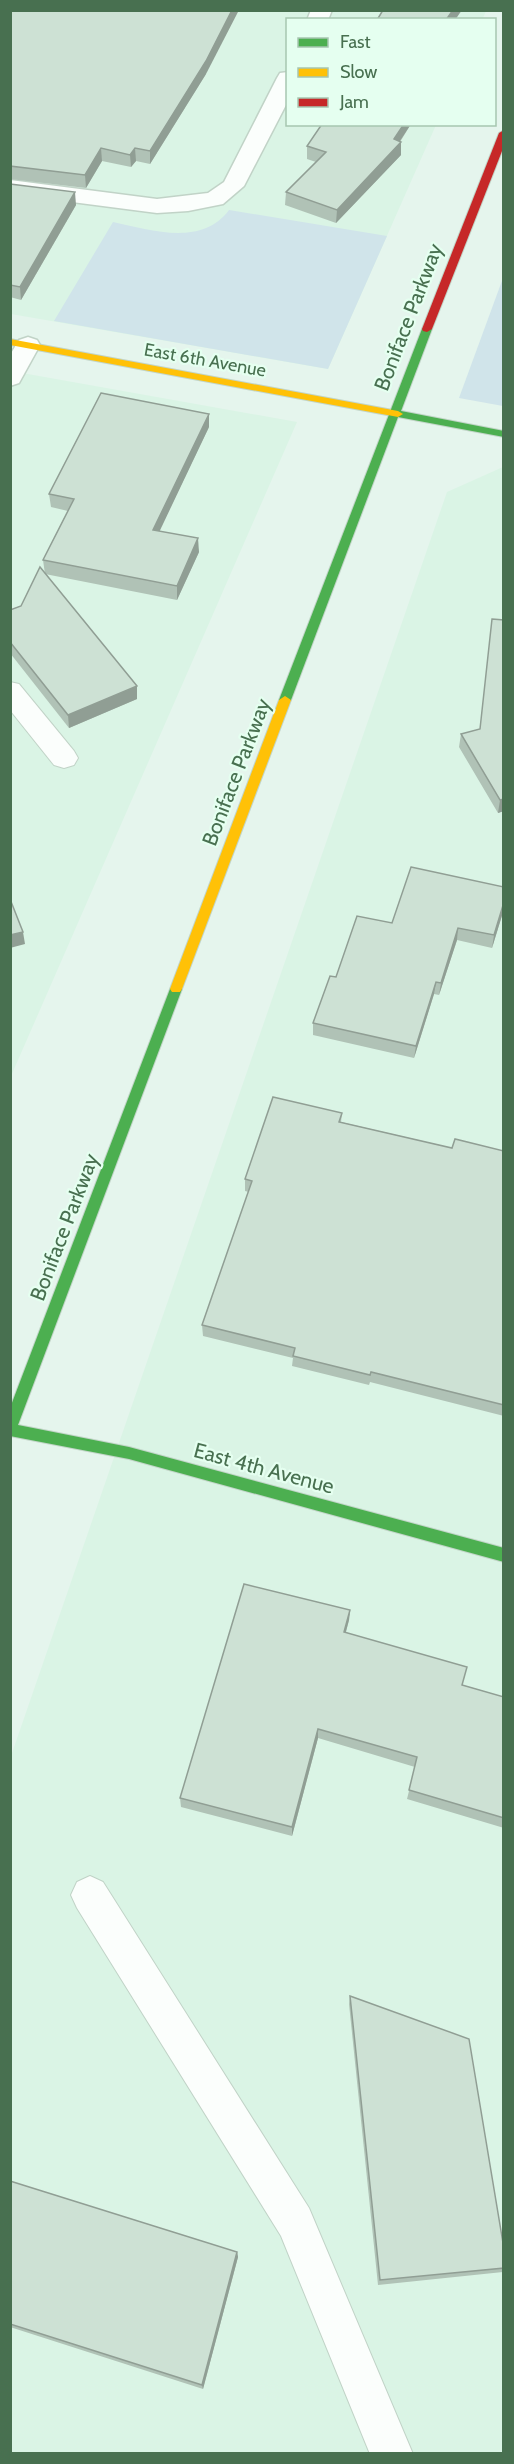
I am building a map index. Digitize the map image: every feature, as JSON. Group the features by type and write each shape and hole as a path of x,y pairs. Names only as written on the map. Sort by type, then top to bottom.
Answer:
{"main road":[{"name":"Boniface Parkway","path":"10,1429 394,412 504,133"},
{"name":"East 6th Avenue","path":"19,344 504,434"},
{"name":"East 4th Avenue","path":"10,1429 129,1453 504,1555"}],"street":[{"path":"10,187 157,206 215,199 233,186 286,82"},
{"path":"10,378 19,344"}],"lane":[{"path":"10,691 64,758"},
{"path":"90,1894 296,2222 392,2454"}],"shaded area":[{"path":"10,11 486,11 483,18 286,18 286,126 436,126 328,369 11,314"},
{"path":"229,210 387,236 328,369 54,321 113,222 143,229 175,233 190,232 205,229"},
{"path":"503,278 503,406 459,398"},
{"path":"11,371 297,422 11,1076"},
{"path":"503,467 503,2453 11,2454 11,1756 447,492"}],"building":[{"path":"10,10 232,10 206,61 150,151 135,148 130,155 101,148 85,175 10,166"},
{"path":"383,10 453,10 447,18 378,18"},
{"path":"321,126 403,126 394,139 401,142 337,210 286,192 326,152 307,146"},
{"path":"10,184 75,192 20,287 10,285"},
{"path":"101,393 209,414 153,530 198,538 177,586 43,560 74,499 49,494"},
{"path":"40,567 137,686 68,715 10,642 10,610 21,606"},
{"path":"492,619 504,620 504,799 500,800 461,734 480,729"},
{"path":"411,867 504,887 504,902 494,935 458,928 441,983 436,982 416,1046 313,1023 330,976 336,977 357,916 392,923"},
{"path":"10,899 23,932 10,935"},
{"path":"273,1097 342,1113 339,1122 452,1148 455,1139 504,1151 504,1405 371,1372 370,1375 293,1356 295,1348 202,1325 252,1181 245,1179"},
{"path":"244,1584 350,1610 344,1632 467,1667 462,1685 504,1697 504,1818 409,1790 417,1757 318,1729 292,1827 180,1798"},
{"path":"350,1996 469,2039 504,2249 504,2268 380,2280"},
{"path":"10,2181 237,2252 202,2385 10,2324"}],"traffic: fast":[{"path":"285,700 427,329"},
{"path":"398,414 504,434"},
{"path":"10,1428 176,989"},
{"path":"10,1430 129,1453 504,1555"}],"traffic: slow":[{"path":"10,342 398,414"},
{"path":"176,989 285,700"}],"traffic: jam":[{"path":"427,329 504,133"}]}
